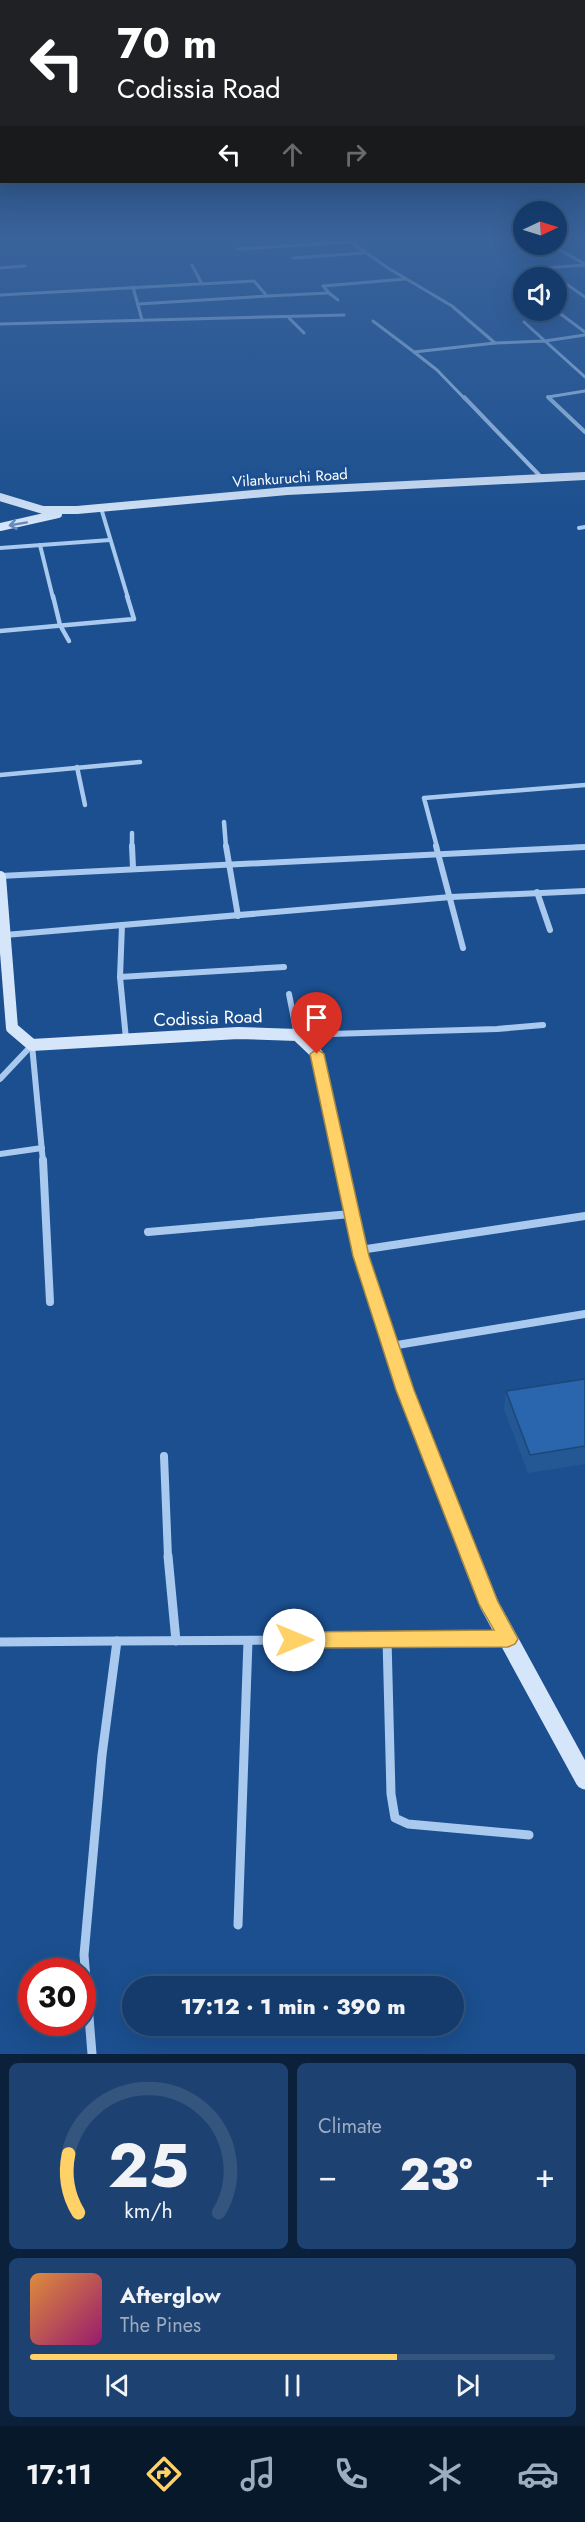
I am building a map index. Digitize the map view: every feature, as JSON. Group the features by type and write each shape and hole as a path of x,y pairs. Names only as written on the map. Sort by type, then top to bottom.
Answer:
{"street":[{"path":"393,336 437,369 542,478"},
{"path":"487,336 495,343"},
{"path":"539,336 585,377"},
{"path":"414,352 495,343 545,341 571,336"},
{"path":"585,392 548,397 585,432"},
{"name":"Vilankuruchi Road","path":"1,495 44,510 76,510 287,491 585,476"},
{"path":"0,631 134,618 101,508"},
{"path":"0,526 76,510"},
{"path":"579,528 585,527"},
{"path":"0,548 110,540"},
{"path":"40,545 60,625 69,641"},
{"path":"0,775 140,762"},
{"path":"77,768 85,805"},
{"path":"463,948 424,798 585,785"},
{"path":"224,822 227,863 238,916"},
{"path":"132,833 133,868"},
{"path":"50,1302 42,1148 32,1046 12,1028 0,877 439,852 585,847"},
{"path":"5,935 451,897 585,891"},
{"path":"537,892 550,930"},
{"path":"122,925 120,977 126,1039"},
{"path":"120,977 284,967"},
{"path":"289,994 297,1035 317,1054 360,1250 405,1390 489,1604 585,1780"},
{"path":"297,1035 497,1029 543,1025"},
{"name":"Codissia Road","path":"32,1046 238,1033 297,1035"},
{"path":"0,1078 32,1046"},
{"path":"0,1154 42,1148"},
{"path":"148,1232 352,1214"},
{"path":"360,1250 585,1216"},
{"path":"391,1346 585,1314"},
{"path":"164,1456 167,1550 176,1641"},
{"path":"0,1642 508,1639"},
{"path":"387,1640 391,1794 395,1818 408,1824 529,1835"},
{"path":"92,2054 84,1955 102,1755 117,1641"},
{"path":"238,1925 248,1641"}],"building":[{"path":"585,1379 585,1446 530,1455 506,1391"}],"route":[{"path":"294,1640 508,1639 489,1604 405,1390 361,1256 317,1054"}]}
